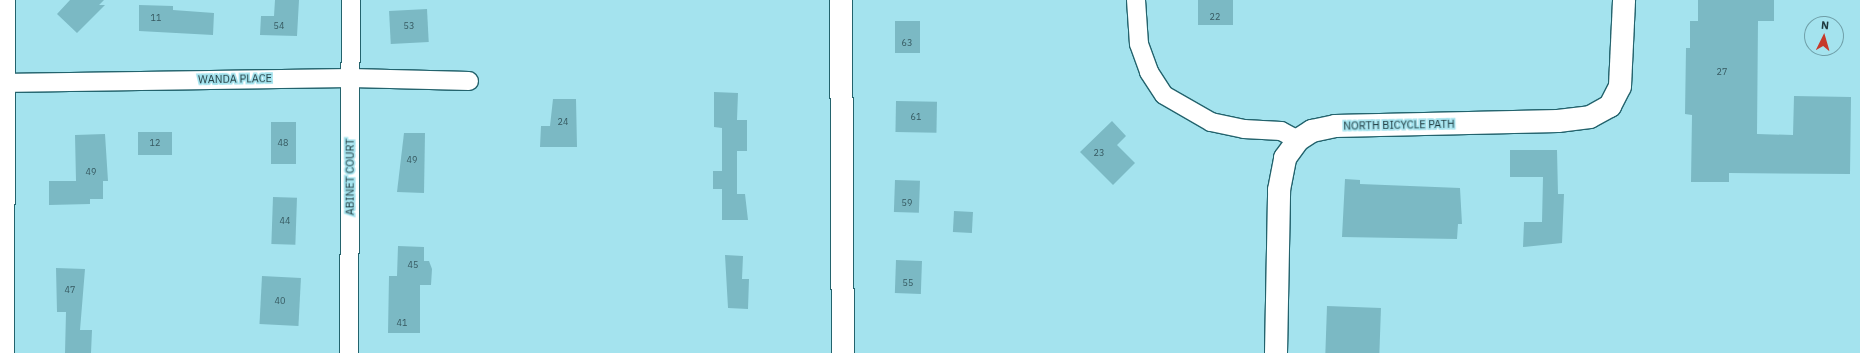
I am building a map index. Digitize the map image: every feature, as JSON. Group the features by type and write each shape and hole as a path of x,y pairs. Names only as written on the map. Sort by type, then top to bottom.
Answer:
{"street":[{"path":"5,353 3,83 6,0"},
{"name":"ABINET COURT","path":"349,353 351,0"},
{"path":"841,0 843,353"},
{"path":"1136,0 1139,44 1150,72 1164,94 1211,122 1244,129 1281,131 1298,140"},
{"name":"NORTH BICYCLE PATH","path":"1276,353 1279,190 1285,158 1298,140 1312,131 1335,126 1558,121 1590,117 1610,106 1620,86 1624,0"},
{"name":"WANDA PLACE","path":"3,83 351,78 470,81"}],"building":[{"path":"70,0 104,0 99,5 105,5 77,33 57,14"},
{"path":"275,0 299,0 297,36 260,35 261,16 274,16"},
{"path":"1198,0 1233,0 1233,25 1198,25"},
{"path":"1698,0 1774,0 1774,21 1758,21 1757,134 1793,135 1794,96 1851,97 1850,174 1729,173 1729,182 1691,182 1692,115 1685,114 1686,48 1690,48 1690,21 1698,21"},
{"path":"139,5 173,6 173,10 214,13 213,35 139,31"},
{"path":"427,9 429,42 391,44 389,11"},
{"path":"895,21 920,21 920,53 895,53"},
{"path":"714,92 738,93 737,120 747,120 747,151 737,151 737,194 745,194 748,220 722,220 722,189 713,189 713,171 722,171 722,128 714,127"},
{"path":"553,99 576,99 577,147 540,147 541,126 550,126"},
{"path":"896,101 937,102 936,133 895,132"},
{"path":"1112,121 1126,136 1117,145 1135,163 1113,185 1080,152"},
{"path":"271,122 296,122 296,164 271,164"},
{"path":"138,132 172,132 172,155 138,155"},
{"path":"404,133 425,133 424,193 397,192"},
{"path":"105,134 108,181 103,181 103,199 90,199 90,204 49,205 49,181 76,181 75,135"},
{"path":"1510,150 1557,150 1558,194 1564,194 1562,243 1523,247 1524,222 1542,222 1543,177 1510,177"},
{"path":"1345,179 1360,180 1360,184 1460,188 1462,224 1458,224 1457,239 1342,237"},
{"path":"895,180 920,181 919,213 894,212"},
{"path":"273,197 297,198 295,245 271,244"},
{"path":"954,211 973,212 972,233 953,232"},
{"path":"398,246 424,247 424,261 429,261 432,269 431,285 420,285 420,333 388,333 389,276 397,276"},
{"path":"725,255 743,256 742,279 749,279 748,309 728,308"},
{"path":"896,260 922,261 921,294 895,293"},
{"path":"56,268 85,269 80,330 92,330 91,353 65,353 66,312 57,312"},
{"path":"262,276 301,278 298,326 259,324"},
{"path":"1327,306 1381,308 1379,353 1325,353"}]}
